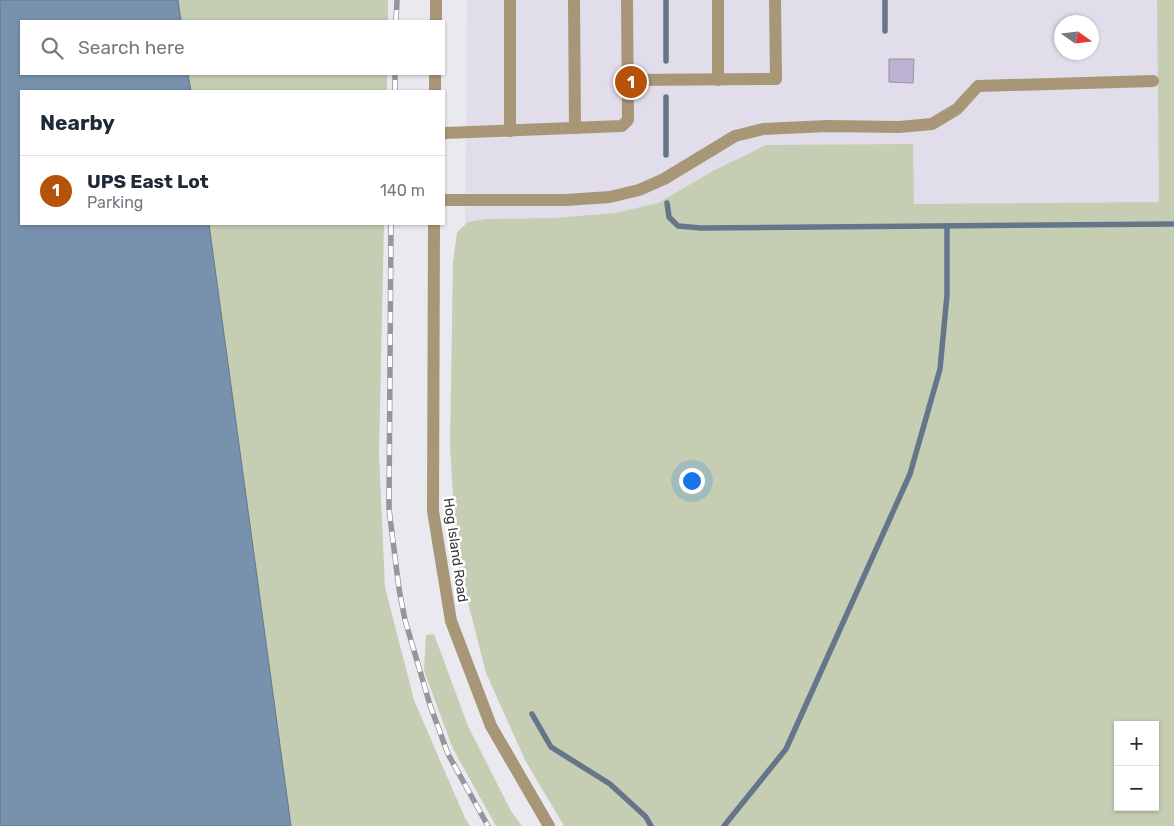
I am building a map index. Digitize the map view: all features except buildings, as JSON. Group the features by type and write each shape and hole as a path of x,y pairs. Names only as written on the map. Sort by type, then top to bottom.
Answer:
{"street":[{"path":"436,0 436,20"},
{"path":"510,0 510,131"},
{"path":"574,0 575,128"},
{"path":"445,133 622,126 628,120 627,0"},
{"path":"718,0 718,80"},
{"path":"628,80 776,79 776,0"},
{"path":"435,75 435,90"},
{"path":"445,200 566,200 610,197 639,190 735,136 763,128 828,126 899,127 932,124 957,109 978,86 1153,80"},
{"name":"Hog Island Road","path":"434,225 434,512 451,621 491,726 549,826"}],"shaded area":[{"path":"467,0 1174,0 1174,826 576,826 465,257"}],"green space":[{"path":"178,0 388,0 388,20 181,20"},
{"path":"1157,0 1174,0 1174,826 564,826 525,760 486,673 457,560 450,446 453,262 457,232 468,222 487,219 553,218 615,213 658,203 713,171 766,145 913,144 914,204 1159,202"},
{"path":"188,75 387,75 387,90 191,90"},
{"path":"209,225 384,225 379,454 385,587 414,700 470,826 291,826"},
{"path":"434,634 468,726 511,811 522,826 496,826 453,749 424,671 426,635"}],"water":[{"path":"0,0 178,0 181,20 20,20 20,75 188,75 191,90 20,90 20,225 209,225 291,826 0,826"}],"waterway":[{"path":"666,0 666,61"},
{"path":"885,0 885,31"},
{"path":"666,97 666,155"},
{"path":"667,203 669,217 678,226 701,228 1174,224"},
{"path":"724,826 786,749 910,474 940,369 947,295 947,226"},
{"path":"532,714 551,747 610,784 646,817 651,826"}],"railway":[{"path":"396,20 397,0"},
{"path":"395,75 395,90"},
{"path":"391,225 389,509 399,589 405,620 430,705 448,754 488,826"}],"place":[{"name":"UPS East Lot","path":"631,82"}]}
